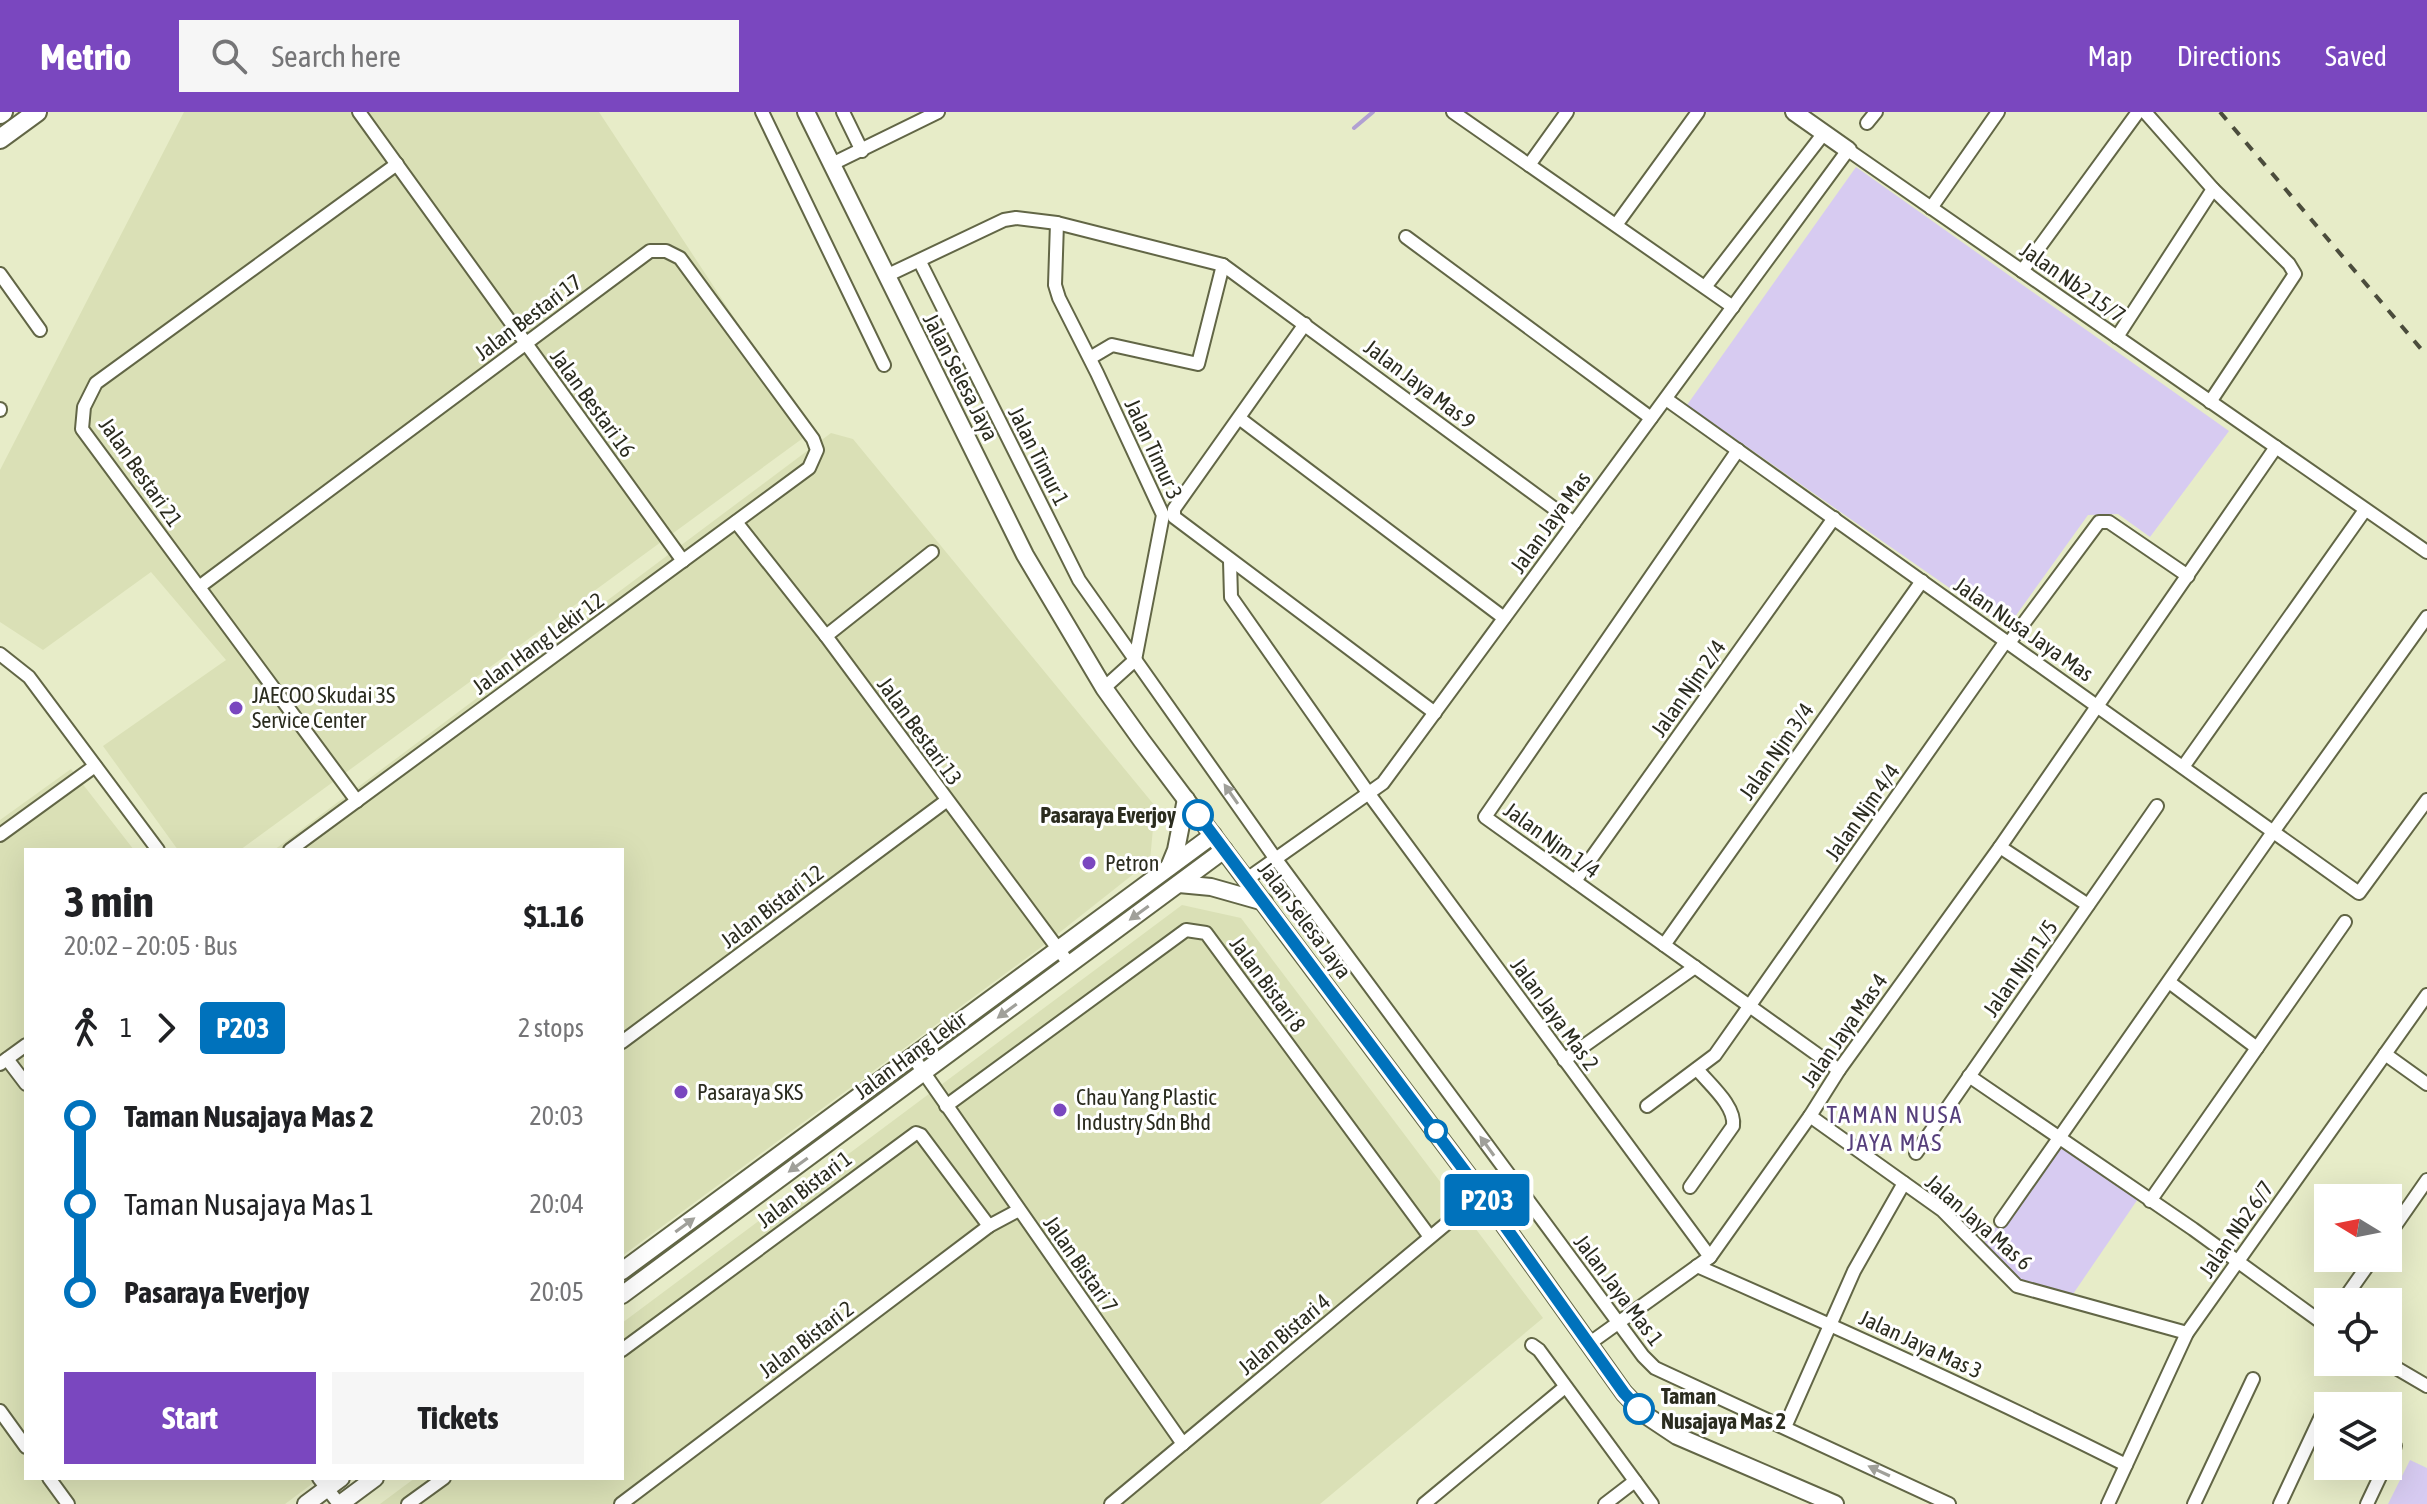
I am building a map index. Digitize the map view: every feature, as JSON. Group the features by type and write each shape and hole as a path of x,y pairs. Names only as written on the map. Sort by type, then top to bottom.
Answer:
{"main road":[{"path":"0,139 37,112"}],"street":[{"name":"Jalan Bestari 16","path":"359,112 683,561"},
{"path":"762,112 884,365"},
{"name":"Jalan Selesa Jaya","path":"806,112 1025,555 1104,688 1482,1194 1624,1393 1644,1414 1677,1436 1835,1504"},
{"path":"843,112 862,151"},
{"path":"832,164 938,112"},
{"path":"1453,112 1733,307"},
{"path":"1529,165 1567,112"},
{"path":"1616,225 1698,112"},
{"path":"1794,112 1848,150"},
{"path":"1867,123 1876,112"},
{"path":"1931,208 1998,112"},
{"path":"2022,271 2138,112"},
{"path":"2145,112 2213,189 2289,264 2295,274 2210,402"},
{"path":"1705,287 1824,133"},
{"name":"Jalan Nb2 15/7","path":"1848,150 2427,552"},
{"name":"Jalan Jaya Mas","path":"1247,879 1383,783 1848,150"},
{"name":"Jalan Bestari 21","path":"357,801 82,429 84,407 96,383 397,164"},
{"path":"2117,337 2213,189"},
{"name":"Jalan Jaya Mas 9","path":"886,276 1010,218 1057,223 1223,265 1574,523"},
{"name":"Jalan Timur 3","path":"1057,223 1056,291 1163,515 1135,660"},
{"path":"1406,237 1651,418"},
{"name":"Jalan Bestari 17","path":"199,587 650,251 666,251 680,258 813,439 817,450 809,468"},
{"name":"Jalan Timur 1","path":"920,262 1079,580 1275,858"},
{"path":"1090,358 1112,345 1198,364 1223,265"},
{"path":"0,274 40,330"},
{"path":"1305,324 1174,509 1174,517 1435,713"},
{"name":"Jalan Nusa Jaya Mas","path":"1666,399 2359,893 2427,800"},
{"path":"1239,418 1504,618"},
{"name":"Jalan Jaya Mas 4","path":"1590,1343 1710,1257 2098,707 2276,447"},
{"name":"Jalan Njm 1/4","path":"1738,450 1485,817 1839,1070"},
{"name":"Jalan Hang Lekir 12","path":"293,848 809,468"},
{"path":"2183,767 2365,510"},
{"name":"Jalan Njm 2/4","path":"1575,881 1834,518"},
{"name":"Jalan Bestari 13","path":"736,522 826,636 1070,965"},
{"name":"Jalan Njm 4/4","path":"1647,1106 1715,1055 2007,642 2099,522 2109,522 2188,576"},
{"path":"826,636 932,552"},
{"name":"Jalan Jaya Mas 2","path":"1230,561 1231,597 1369,794 1710,1257"},
{"name":"Jalan Njm 3/4","path":"1664,945 1922,581"},
{"path":"2001,1221 2427,617"},
{"path":"0,654 29,677 156,848"},
{"path":"1104,688 1135,660"},
{"path":"0,835 95,766"},
{"path":"1168,868 1176,850 1186,799"},
{"name":"Jalan Bistari 12","path":"624,1041 946,801"},
{"name":"Jalan Njm 1/5","path":"1916,1153 2157,806"},
{"name":"Jalan Hang Lekir","path":"624,1270 1213,835"},
{"path":"2000,847 2088,905"},
{"name":"Jalan Hang Lekir","path":"624,1294 1224,850"},
{"name":"Jalan Jaya Mas 1","path":"1275,858 1616,1322 1655,1368 1949,1504"},
{"path":"1179,884 1211,887 1264,902"},
{"path":"2150,1201 2345,922"},
{"name":"Jalan Bistari 8","path":"946,1106 1186,930 1199,930 1206,933 1430,1237"},
{"path":"1564,1060 1695,967"},
{"path":"2169,982 2257,1048"},
{"name":"Jalan Nb2 6/7","path":"2108,1504 2187,1333 2427,995"},
{"path":"24,1046 4,1061 24,1082"},
{"path":"2385,1054 2427,1084"},
{"name":"Jalan Bistari 7","path":"913,1057 1183,1444"},
{"path":"1690,1187 1733,1126 1734,1119 1731,1110 1697,1069"},
{"path":"1969,1076 2314,1316"},
{"name":"Jalan Jaya Mas 6","path":"1810,1116 1942,1210 2017,1286 2187,1333"},
{"name":"Jalan Bistari 1","path":"624,1349 916,1133 921,1135 989,1226"},
{"path":"2402,1216 2427,1180"},
{"path":"1785,1427 1854,1271 1904,1183"},
{"name":"Jalan Bistari 4","path":"1111,1504 1482,1194"},
{"name":"Jalan Bistari 2","path":"621,1504 989,1226 1019,1210"},
{"name":"Jalan Jaya Mas 3","path":"1697,1266 1830,1324 2126,1465"},
{"path":"1532,1345 1539,1350 1652,1504"},
{"path":"2402,1369 2425,1380"},
{"path":"2194,1504 2253,1379"},
{"path":"1424,1504 1565,1387"},
{"path":"0,1411 24,1444"},
{"path":"2280,1504 2314,1431"},
{"path":"50,1480 68,1504"},
{"path":"306,1504 323,1483 339,1504 372,1480"},
{"path":"408,1504 441,1480"},
{"path":"2367,1504 2379,1480"},
{"path":"1605,1504 1635,1481"}],"shaded area":[{"path":"184,112 599,112 810,433 243,848 177,848 103,746 226,660 151,572 43,650 0,622 0,470"},
{"path":"1856,167 2229,431 2150,537 2118,514 2088,515 2007,628 1687,405"},
{"path":"831,433 853,439 1155,806 1150,861 1040,948 624,1255 624,848 277,848"},
{"path":"71,769 132,848 24,848 24,1480 317,1480 285,1504 0,1504 0,820"},
{"path":"1182,905 1241,918 1543,1318 1320,1504 380,1504 412,1480 624,1480 624,1322"},
{"path":"2062,1136 2142,1193 2071,1297 2016,1284 1981,1247"},
{"path":"2410,1460 2427,1468 2427,1504 2388,1504"}],"waterway":[{"path":"1354,128 1373,112"}],"railway":[{"path":"2220,112 2427,356"}],"bus line":[{"name":"P203","path":"1198,815 1482,1194 1624,1393 1639,1409"}],"place":[{"name":"JAECOO Skudai 3S Service Center","path":"236,708"},
{"name":"Pasaraya Everjoy","path":"1198,815"},
{"name":"Petron","path":"1089,863"},
{"name":"Pasaraya SKS","path":"681,1092"},
{"name":"Chau Yang Plastic Industry Sdn Bhd","path":"1060,1110"},
{"name":"Taman Nusajaya Mas 2","path":"1639,1409"}],"district":[{"name":"TAMAN NUSA JAYA MAS","path":"1895,1129"}]}
